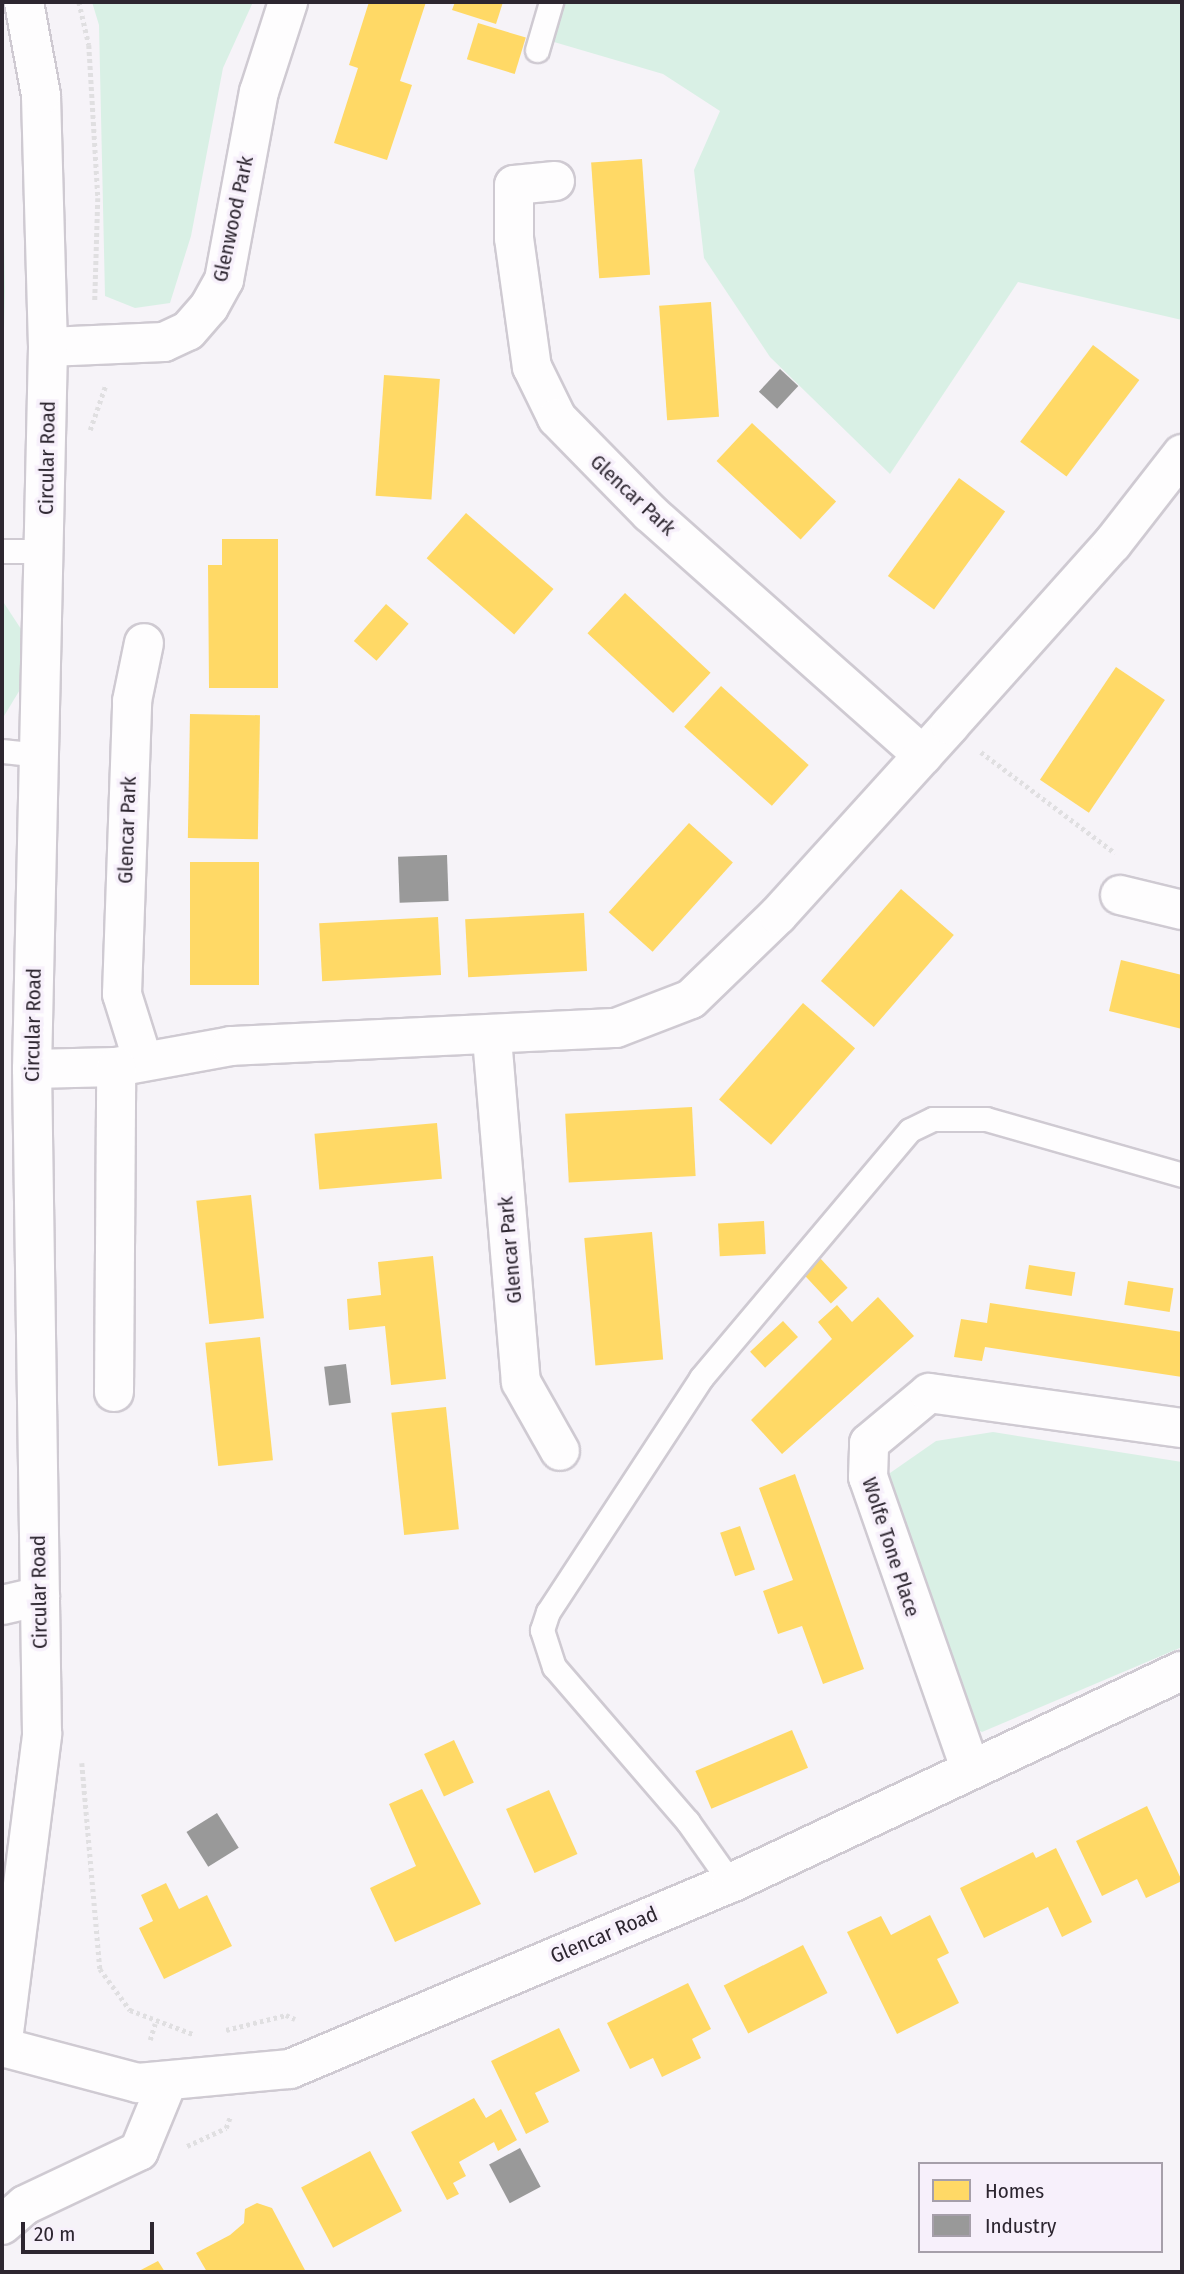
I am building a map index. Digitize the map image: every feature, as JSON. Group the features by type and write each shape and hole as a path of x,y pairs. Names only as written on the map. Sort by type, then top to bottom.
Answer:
{"street":[{"name":"Circular Road","path":"2,2048 42,1734 32,1069 48,348 41,95 23,2"},
{"name":"Glenwood Park","path":"48,348 164,342 188,331 209,307 224,280 259,92 288,2"},
{"name":"Glencar Park","path":"555,181 514,186 513,238 532,367 557,418 650,513 923,755"},
{"path":"32,1069 129,1062 231,1046 492,1038 616,1028 691,999 769,925 923,755 1112,544 1182,454"},
{"name":"Glencar Park","path":"114,1392 129,1062 122,994 132,701 144,643"},
{"path":"1120,895 1182,910"},
{"name":"Glencar Park","path":"492,1038 521,1382 560,1451"},
{"name":"Wolfe Tone Place","path":"970,1768 867,1477 869,1443 916,1398 929,1393 1182,1428"},
{"path":"2,1605 40,1596"},
{"name":"Glencar Road","path":"2,2048 108,2077 167,2083 290,2069 346,2042 731,1882 1182,1671"},
{"path":"2,2225 24,2205 139,2151 167,2083"}],"lane":[{"path":"537,50 551,2"},
{"path":"2,551 44,551"},
{"path":"2,751 41,755"},
{"path":"731,1882 688,1822 554,1667 542,1630 548,1612 701,1378 910,1130 933,1119 986,1119 1182,1175"}],"path":[{"path":"950,725 1116,852 1099,873 1120,895"},
{"path":"42,1734 84,1765 100,1969 111,1993 155,2024 200,2036"},
{"path":"213,2033 286,2015 346,2042"},
{"path":"139,2151 186,2146 226,2128 247,2074"}],"green space":[{"path":"92,2 253,2 223,68 191,236 170,303 135,308 105,296 99,25"},
{"path":"565,2 1182,2 1182,320 1018,282 890,474 770,357 704,258 694,170 720,111 663,74 554,42"},
{"path":"2,113 5,291 2,405"},
{"path":"2,600 21,629 21,688 4,716"},
{"path":"993,1432 1182,1462 1182,1647 982,1732 960,1721 882,1503 890,1473 936,1441"}],"building: Homes":[{"path":"369,2 426,2 400,81 412,85 387,160 334,143 358,68 349,65"},
{"path":"455,2 503,2 496,24 452,10"},
{"path":"478,23 526,38 515,74 467,59"},
{"path":"642,159 650,275 599,278 591,163"},
{"path":"711,302 719,417 667,420 659,306"},
{"path":"1093,345 1139,380 1067,477 1020,442"},
{"path":"384,375 440,379 431,500 376,496"},
{"path":"752,423 836,501 801,539 717,461"},
{"path":"959,478 1005,512 934,609 888,576"},
{"path":"466,513 554,589 514,634 427,558"},
{"path":"222,539 278,539 278,688 209,688 208,565 222,565"},
{"path":"625,593 711,673 673,713 587,633"},
{"path":"386,604 409,624 376,661 354,641"},
{"path":"1116,667 1165,700 1089,813 1040,780"},
{"path":"721,686 809,765 772,806 684,727"},
{"path":"190,714 260,715 258,839 188,838"},
{"path":"689,823 733,862 653,952 609,912"},
{"path":"190,862 259,862 259,985 190,985"},
{"path":"901,889 954,935 874,1027 821,981"},
{"path":"584,913 587,971 468,977 465,919"},
{"path":"438,917 441,975 322,981 319,923"},
{"path":"1121,960 1182,975 1182,1029 1109,1011"},
{"path":"803,1003 855,1048 771,1145 719,1100"},
{"path":"692,1107 696,1176 569,1183 565,1114"},
{"path":"437,1123 442,1179 319,1190 314,1134"},
{"path":"251,1195 264,1318 209,1324 196,1201"},
{"path":"764,1221 766,1254 720,1256 718,1223"},
{"path":"652,1232 663,1360 595,1365 584,1238"},
{"path":"433,1256 446,1379 391,1385 385,1326 349,1330 347,1299 381,1295 378,1262"},
{"path":"819,1257 848,1288 831,1303 802,1273"},
{"path":"1029,1265 1075,1272 1072,1296 1025,1289"},
{"path":"1128,1281 1173,1288 1170,1312 1124,1305"},
{"path":"878,1297 914,1336 782,1454 751,1420 832,1339 818,1322 837,1305 852,1322"},
{"path":"990,1303 1182,1332 1182,1377 985,1347 982,1361 954,1357 961,1319 987,1323"},
{"path":"783,1321 798,1337 765,1368 750,1352"},
{"path":"260,1337 273,1460 218,1466 205,1343"},
{"path":"446,1407 459,1529 404,1535 391,1413"},
{"path":"795,1474 864,1669 823,1684 802,1626 778,1634 763,1591 793,1580 759,1488"},
{"path":"740,1526 755,1569 735,1576 720,1533"},
{"path":"792,1730 808,1768 711,1809 695,1771"},
{"path":"454,1740 474,1783 444,1797 424,1754"},
{"path":"422,1789 481,1904 395,1942 370,1888 416,1866 389,1804"},
{"path":"549,1790 577,1854 535,1873 506,1809"},
{"path":"1147,1806 1182,1881 1146,1898 1137,1879 1102,1896 1076,1841"},
{"path":"1056,1848 1092,1922 1062,1937 1048,1907 984,1938 960,1888 1033,1852 1036,1858"},
{"path":"166,1883 179,1909 207,1895 232,1946 164,1979 139,1928 153,1921 141,1895"},
{"path":"930,1915 949,1953 937,1959 959,2003 897,2034 847,1932 881,1916 891,1935"},
{"path":"803,1945 828,1993 748,2034 724,1985"},
{"path":"688,1983 711,2029 692,2039 701,2058 662,2077 653,2058 630,2069 607,2023"},
{"path":"559,2028 580,2071 535,2093 549,2122 526,2134 491,2061"},
{"path":"474,2098 486,2118 501,2109 517,2140 498,2151 494,2142 459,2162 466,2176 453,2183 459,2194 447,2200 411,2132"},
{"path":"370,2151 402,2211 333,2248 301,2188"},
{"path":"257,2203 272,2208 306,2272 207,2272 196,2253 230,2235 244,2223 245,2209"},
{"path":"158,2261 165,2272 137,2272"}],"building: Industry":[{"path":"780,369 798,386 777,409 759,392"},
{"path":"447,855 449,901 400,903 398,857"},
{"path":"346,1364 351,1403 329,1405 324,1367"},
{"path":"217,1813 239,1848 208,1867 186,1832"},
{"path":"520,2148 541,2187 510,2203 489,2164"}]}
